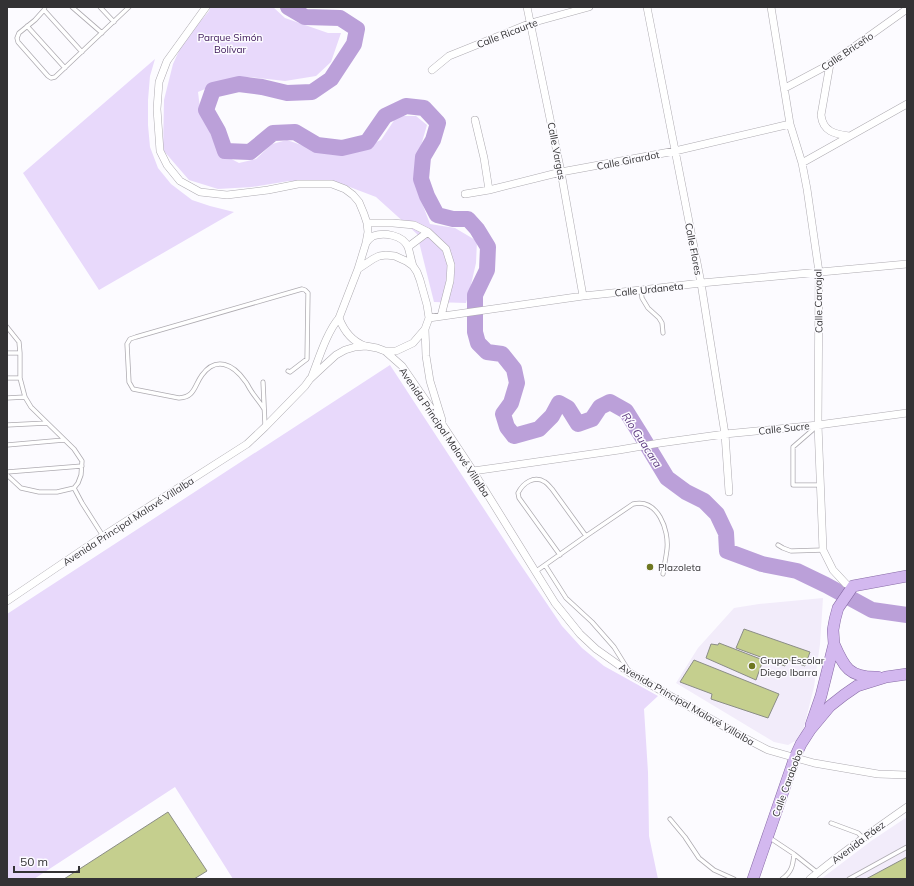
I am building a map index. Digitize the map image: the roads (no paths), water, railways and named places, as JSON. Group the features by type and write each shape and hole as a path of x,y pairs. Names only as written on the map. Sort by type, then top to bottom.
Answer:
{"main road":[{"path":"810,730 821,696 834,644 833,630 838,608 851,589 907,576"},
{"path":"834,644 842,662 847,669 858,675 886,677"},
{"name":"Calle Carabobo","path":"753,879 795,757 810,730 830,706 857,686 886,677 907,674"}],"street":[{"path":"206,7 167,60 160,82 157,109 160,151 167,165 180,181 200,192 227,195 268,190 298,184 332,184 345,189 353,195 359,202 367,223 368,232 366,243 358,269 338,318 325,342 310,379"},
{"name":"Calle Vargas","path":"527,7 561,172 583,296"},
{"name":"Calle Ricaurte","path":"432,70 449,56 531,23 589,7"},
{"name":"Calle Flores","path":"647,7 701,283 725,434 729,492"},
{"name":"Calle Carvajal","path":"771,7 790,124 802,163 807,189 819,272 818,425 823,550 833,570 851,589"},
{"name":"Calle Briceño","path":"785,88 830,64 907,9"},
{"path":"830,64 821,115 822,122 826,128 834,134 849,136"},
{"path":"802,163 907,104"},
{"path":"475,120 484,158 489,190"},
{"name":"Calle Girardot","path":"466,194 489,190 561,172 674,151 790,124"},
{"path":"367,223 414,225 428,232 446,249 451,265 450,282 444,315"},
{"path":"408,247 428,232"},
{"path":"366,243 375,235 385,234 394,236 405,242 408,247 413,266 420,280 427,305 429,318 425,329 413,343 396,351 386,351"},
{"path":"358,269 373,259 386,255 395,256 413,266"},
{"name":"Calle Urdaneta","path":"429,318 583,296 701,283 907,264"},
{"path":"338,318 341,325 352,340 366,346"},
{"path":"425,329 426,356 430,381 444,427"},
{"name":"Avenida Principal Malavé Villalba","path":"7,601 103,536 247,444 305,386 310,379 336,355 344,350 355,347 366,346 377,348 386,351 402,366 473,471 555,603 580,634 596,649 630,673 768,750 814,763 878,774 907,775"},
{"name":"Calle Sucre","path":"473,471 725,434 818,425 907,413"},
{"name":"Avenida Páez","path":"810,879 863,838 907,807"}],"lane":[{"path":"72,7 102,33"},
{"path":"100,7 114,22"},
{"path":"82,52 45,8 35,20 19,33 17,38 18,42 48,76 51,78 55,77 65,68 114,22 129,7"},
{"path":"27,26 65,68"},
{"path":"264,409 245,380 234,369 218,363 211,366 203,374 191,394 185,397 179,398 133,389 129,382 128,344 130,339 302,289 308,293 307,359 290,372 288,371"},
{"path":"641,290 642,298 648,308 659,318 662,323 663,334"},
{"path":"7,327 19,342 20,378 25,397 31,408 74,449 82,461 81,475 74,488 57,492 39,492 21,488 7,475"},
{"path":"7,333 12,333"},
{"path":"7,353 20,353"},
{"path":"7,378 20,378"},
{"path":"263,382 265,427"},
{"path":"7,398 25,397"},
{"path":"7,425 47,423"},
{"path":"818,425 792,447 793,485 820,485"},
{"path":"7,445 64,440"},
{"path":"7,472 82,466"},
{"path":"560,555 519,498 518,493 522,486 527,482 533,480 545,482 552,489 586,536"},
{"path":"74,488 103,536"},
{"path":"535,572 633,504 638,503 654,508 666,531 667,549 663,574"},
{"path":"778,544 791,551 823,550"},
{"path":"545,565 566,598 592,622 610,642 630,673"},
{"path":"670,819 685,837 699,858 714,870 734,879"},
{"path":"831,823 858,833 863,838"},
{"path":"767,837 794,854 818,872"},
{"path":"850,879 907,847"},
{"path":"782,879 790,871 794,854"}],"waterway":[{"name":"Río Guacara","path":"288,7 305,17 340,18 357,29 354,44 331,79 312,92 287,93 262,87 239,84 213,90 206,110 218,131 225,151 250,152 273,133 295,132 317,145 342,148 367,142 385,116 406,106 424,108 438,123 433,140 423,157 421,179 427,196 437,215 453,219 468,219 477,229 488,247 487,270 475,295 475,332 478,343 487,352 502,354 514,369 517,383 511,403 503,414 507,427 514,436 539,429 552,416 559,403 568,408 578,424 592,419 600,407 610,402 626,411 667,478 686,492 704,501 717,514 726,533 727,551 762,564 797,571 872,610 907,615"}],"place":[{"name":"Plazoleta","path":"650,567"},
{"name":"Grupo Escolar Diego Ibarra","path":"752,666"}],"park label":[{"name":"Parque Simón Bolívar","path":"230,42"}]}
